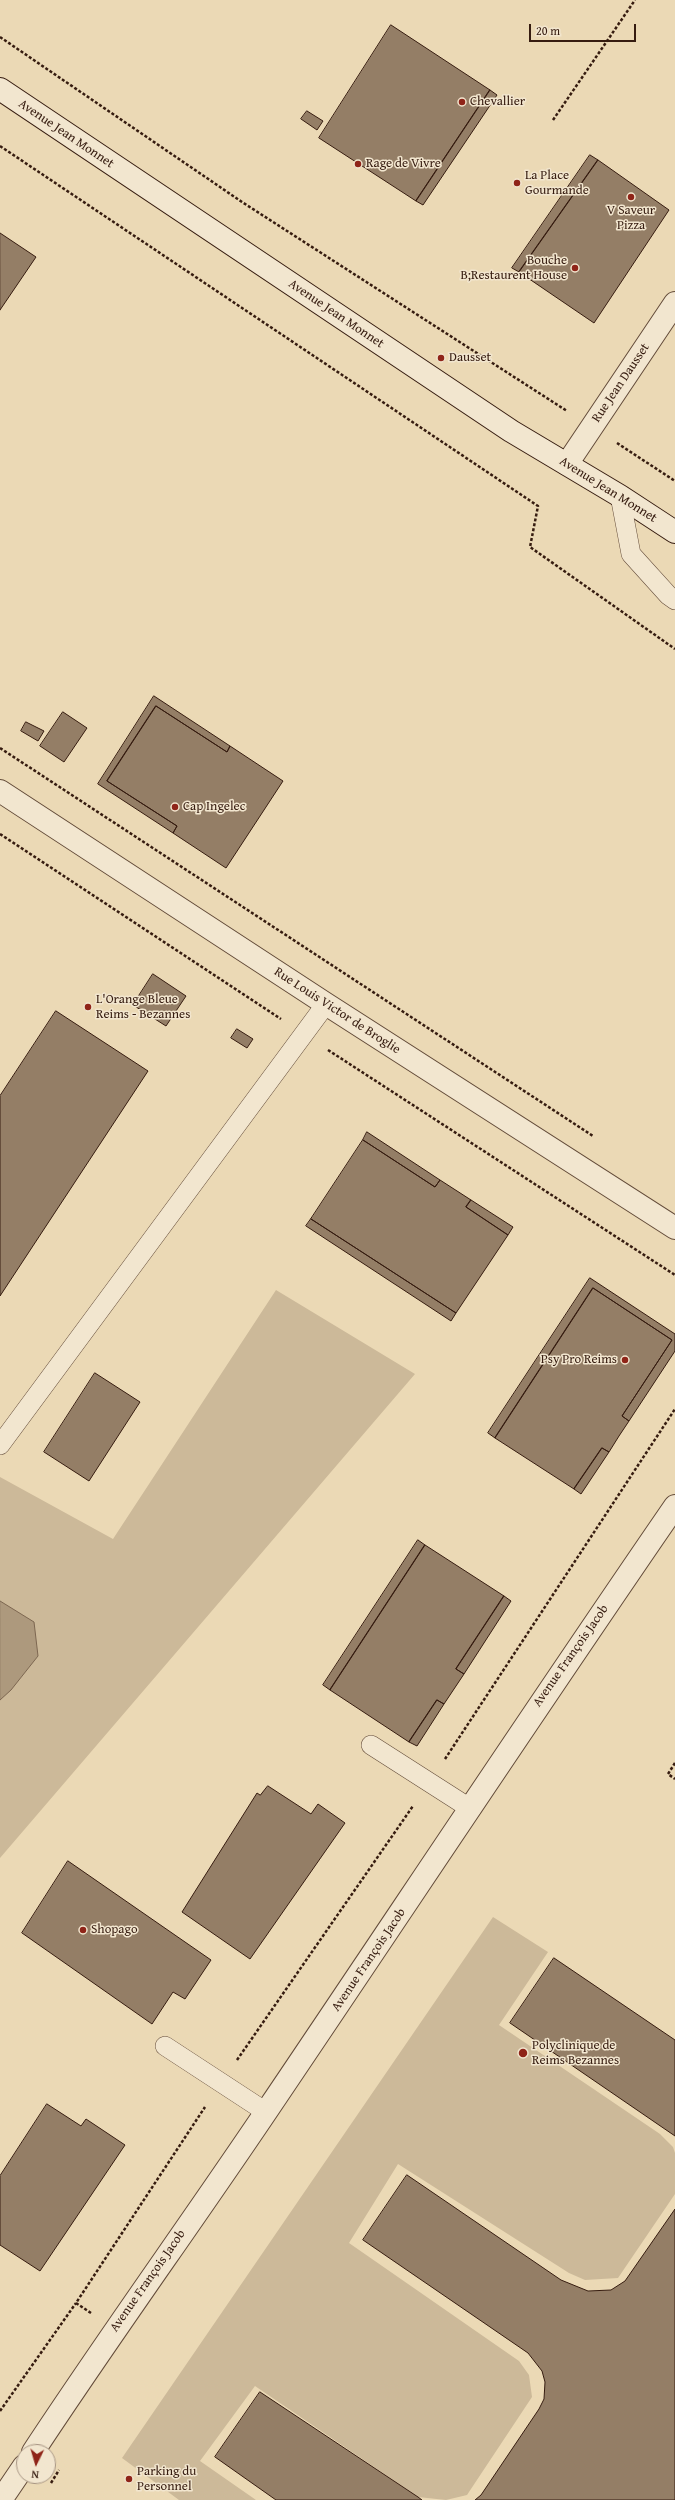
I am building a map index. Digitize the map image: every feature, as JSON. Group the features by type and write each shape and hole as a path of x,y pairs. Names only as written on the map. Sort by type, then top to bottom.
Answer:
{"street":[{"name":"Avenue Jean Monnet","path":"0,90 499,422 620,496 675,532"},
{"name":"Rue Jean Dausset","path":"567,464 675,303"},
{"name":"Rue Louis Victor de Broglie","path":"0,791 326,1004 675,1228"},
{"name":"Avenue François Jacob","path":"38,2444 114,2329 266,2112 471,1809 526,1723 675,1506"},
{"path":"2,2500 16,2478"}],"lane":[{"path":"620,496 632,554 668,595 675,600"},
{"path":"0,1445 326,1004"},
{"path":"371,1745 471,1809"},
{"path":"165,2046 266,2112"}],"path":[{"path":"553,120 635,0"},
{"path":"0,37 242,202 675,481"},
{"path":"0,146 538,506 530,547 675,649"},
{"path":"0,748 597,1139"},
{"path":"0,834 675,1276"},
{"path":"0,2411 76,2303 221,2083 430,1782 675,1409"},
{"path":"675,1763 668,1774 675,1779"},
{"path":"76,2303 114,2329"}],"shaded area":[{"path":"276,1290 415,1374 0,1858 0,1477 113,1539"},
{"path":"0,1601 34,1622 38,1656 11,1690 0,1700"},
{"path":"493,1917 548,1952 499,2025 660,2134 673,2147 675,2153 675,2194 618,2278 585,2280 569,2273 398,2164 349,2243 519,2361 529,2375 532,2397 467,2495 446,2500 418,2497 255,2386 200,2461 256,2500 179,2500 122,2458"}],"building":[{"path":"391,25 490,90 416,201 319,138"},
{"path":"490,90 497,95 423,205 416,201"},
{"path":"307,111 323,121 317,130 301,119"},
{"path":"590,155 598,160 519,272 512,268"},
{"path":"598,160 669,210 594,323 519,272"},
{"path":"0,233 36,257 0,310"},
{"path":"154,696 230,746 227,752 156,706 107,781 177,826 173,833 98,784"},
{"path":"156,706 227,752 230,746 283,781 226,868 173,833 177,826 107,781"},
{"path":"63,712 87,728 64,762 40,746"},
{"path":"26,722 44,731 38,741 21,731"},
{"path":"153,974 186,996 166,1026 133,1005"},
{"path":"56,1011 148,1071 0,1296 0,1096"},
{"path":"237,1029 253,1039 247,1048 231,1038"},
{"path":"367,1132 440,1180 435,1187 363,1140"},
{"path":"363,1140 435,1187 440,1180 471,1200 466,1207 508,1235 456,1313 311,1219"},
{"path":"471,1200 513,1227 508,1235 466,1207"},
{"path":"311,1219 456,1313 451,1321 306,1226"},
{"path":"590,1278 675,1334 675,1351 629,1421 622,1416 672,1340 593,1288 495,1438 488,1433"},
{"path":"593,1288 672,1340 622,1416 629,1421 609,1452 602,1448 574,1489 495,1438"},
{"path":"95,1373 140,1402 89,1481 44,1452"},
{"path":"602,1448 609,1452 581,1494 574,1489"},
{"path":"418,1540 425,1545 330,1690 323,1685"},
{"path":"425,1545 504,1596 456,1669 464,1674 444,1704 437,1700 409,1742 330,1690"},
{"path":"504,1596 511,1601 464,1674 456,1669"},
{"path":"437,1700 444,1704 417,1746 409,1742"},
{"path":"268,1786 311,1814 318,1804 345,1823 250,1959 182,1912 257,1793 260,1795"},
{"path":"68,1861 211,1960 185,1999 173,1992 152,2024 22,1933"},
{"path":"554,1958 675,2040 675,2136 510,2023"},
{"path":"47,2104 81,2126 86,2119 125,2145 40,2271 0,2245 0,2176"},
{"path":"407,2175 561,2280 588,2291 611,2290 625,2281 675,2209 675,2500 475,2500 481,2495 539,2409 544,2399 545,2382 542,2371 528,2353 363,2240"},
{"path":"260,2392 422,2500 276,2500 215,2457"}],"place":[{"name":"Chevallier","path":"462,102"},
{"name":"Rage de Vivre","path":"358,164"},
{"name":"La Place Gourmande","path":"517,183"},
{"name":"V Saveur Pizza","path":"631,197"},
{"name":"Bouche B;Restaurent House","path":"575,268"},
{"name":"Dausset","path":"441,358"},
{"name":"Cap Ingelec","path":"175,807"},
{"name":"L'Orange Bleue Reims - Bezannes","path":"88,1007"},
{"name":"Psy Pro Reims","path":"625,1360"},
{"name":"Shopago","path":"83,1930"},
{"name":"Polyclinique de Reims Bezannes","path":"523,2053"},
{"name":"Parking du Personnel","path":"129,2479"}]}
